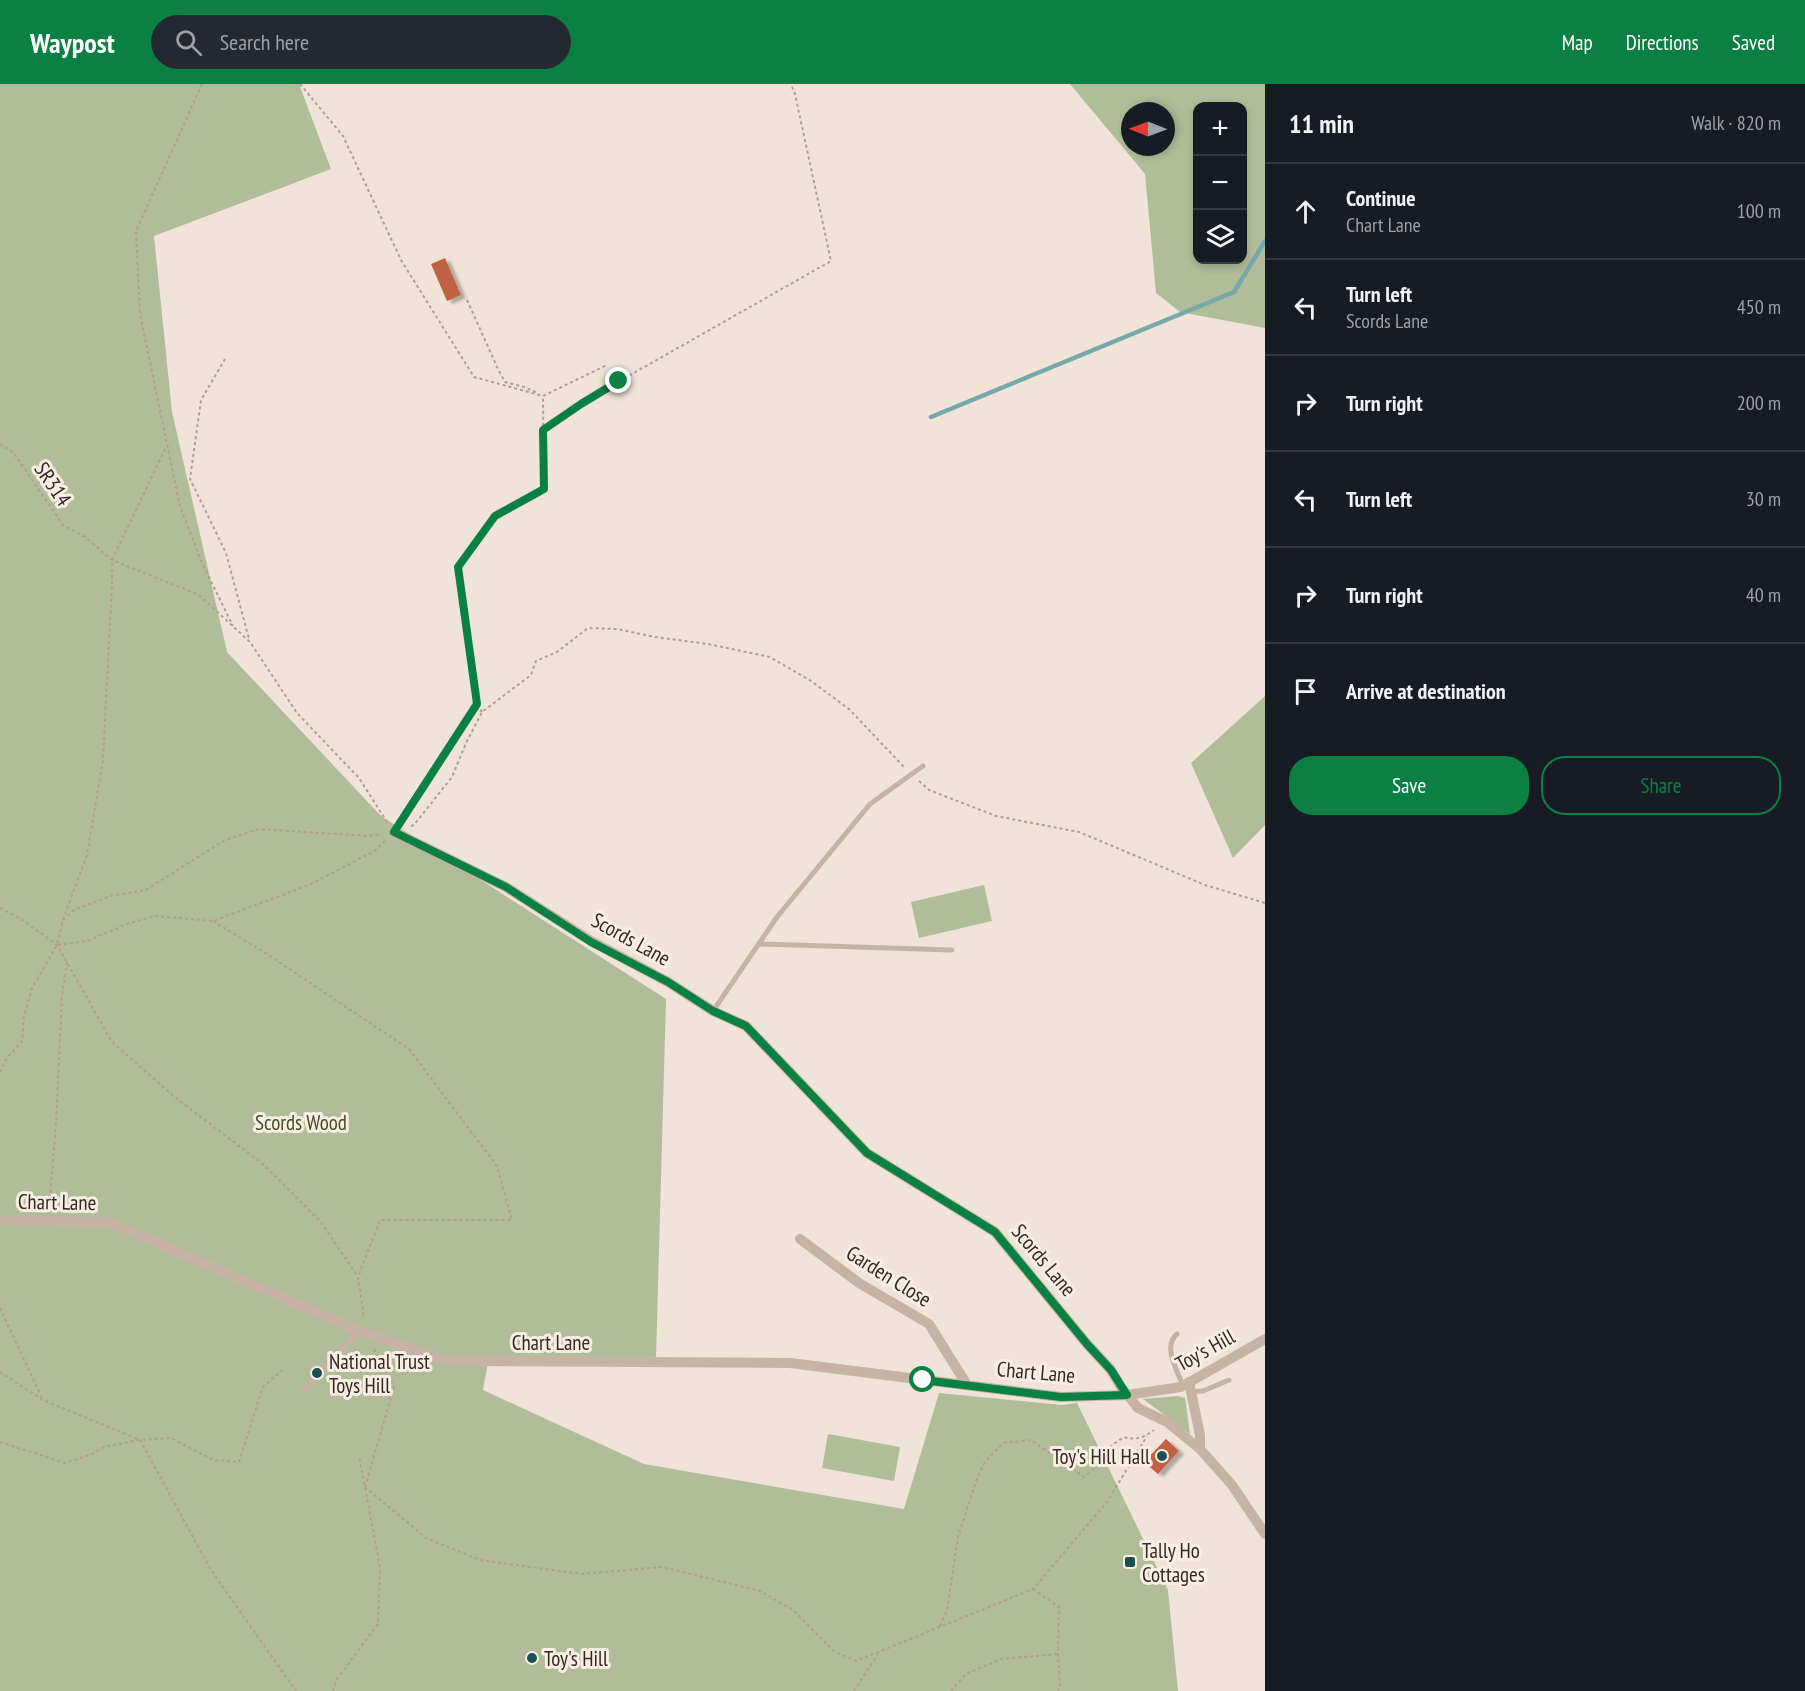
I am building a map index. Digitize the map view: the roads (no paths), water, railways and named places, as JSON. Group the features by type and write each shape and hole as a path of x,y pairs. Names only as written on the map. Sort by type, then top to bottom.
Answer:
{"street":[{"name":"Scords Lane","path":"394,832 506,887 591,942 668,982 713,1011 746,1026 867,1153 995,1232 1111,1370 1138,1408 1167,1422 1200,1449 1232,1485 1265,1534"},
{"name":"Chart Lane","path":"0,1220 109,1222 362,1332 446,1361 790,1363 1061,1397 1127,1395"},
{"name":"Garden Close","path":"800,1239 859,1283 929,1324 968,1385"},
{"name":"Toy's Hill","path":"1127,1395 1188,1387 1265,1339"},
{"path":"1188,1387 1200,1435 1200,1449"}],"lane":[{"path":"713,1011 777,917 870,804 924,766"},
{"path":"759,944 952,950"},
{"path":"303,1392 362,1332"},
{"path":"1177,1334 1173,1337 1171,1346 1173,1360 1188,1387 1203,1391 1229,1380"}],"waterway":[{"path":"931,417 1234,292 1265,241"}],"place":[{"name":"National Trust Toys Hill","path":"317,1373"},
{"name":"Toy's Hill Hall","path":"1162,1456"},
{"name":"Tally Ho Cottages","path":"1130,1562"},
{"name":"Toy's Hill","path":"532,1658"}],"park label":[{"name":"Scords Wood","path":"301,1122"}]}
